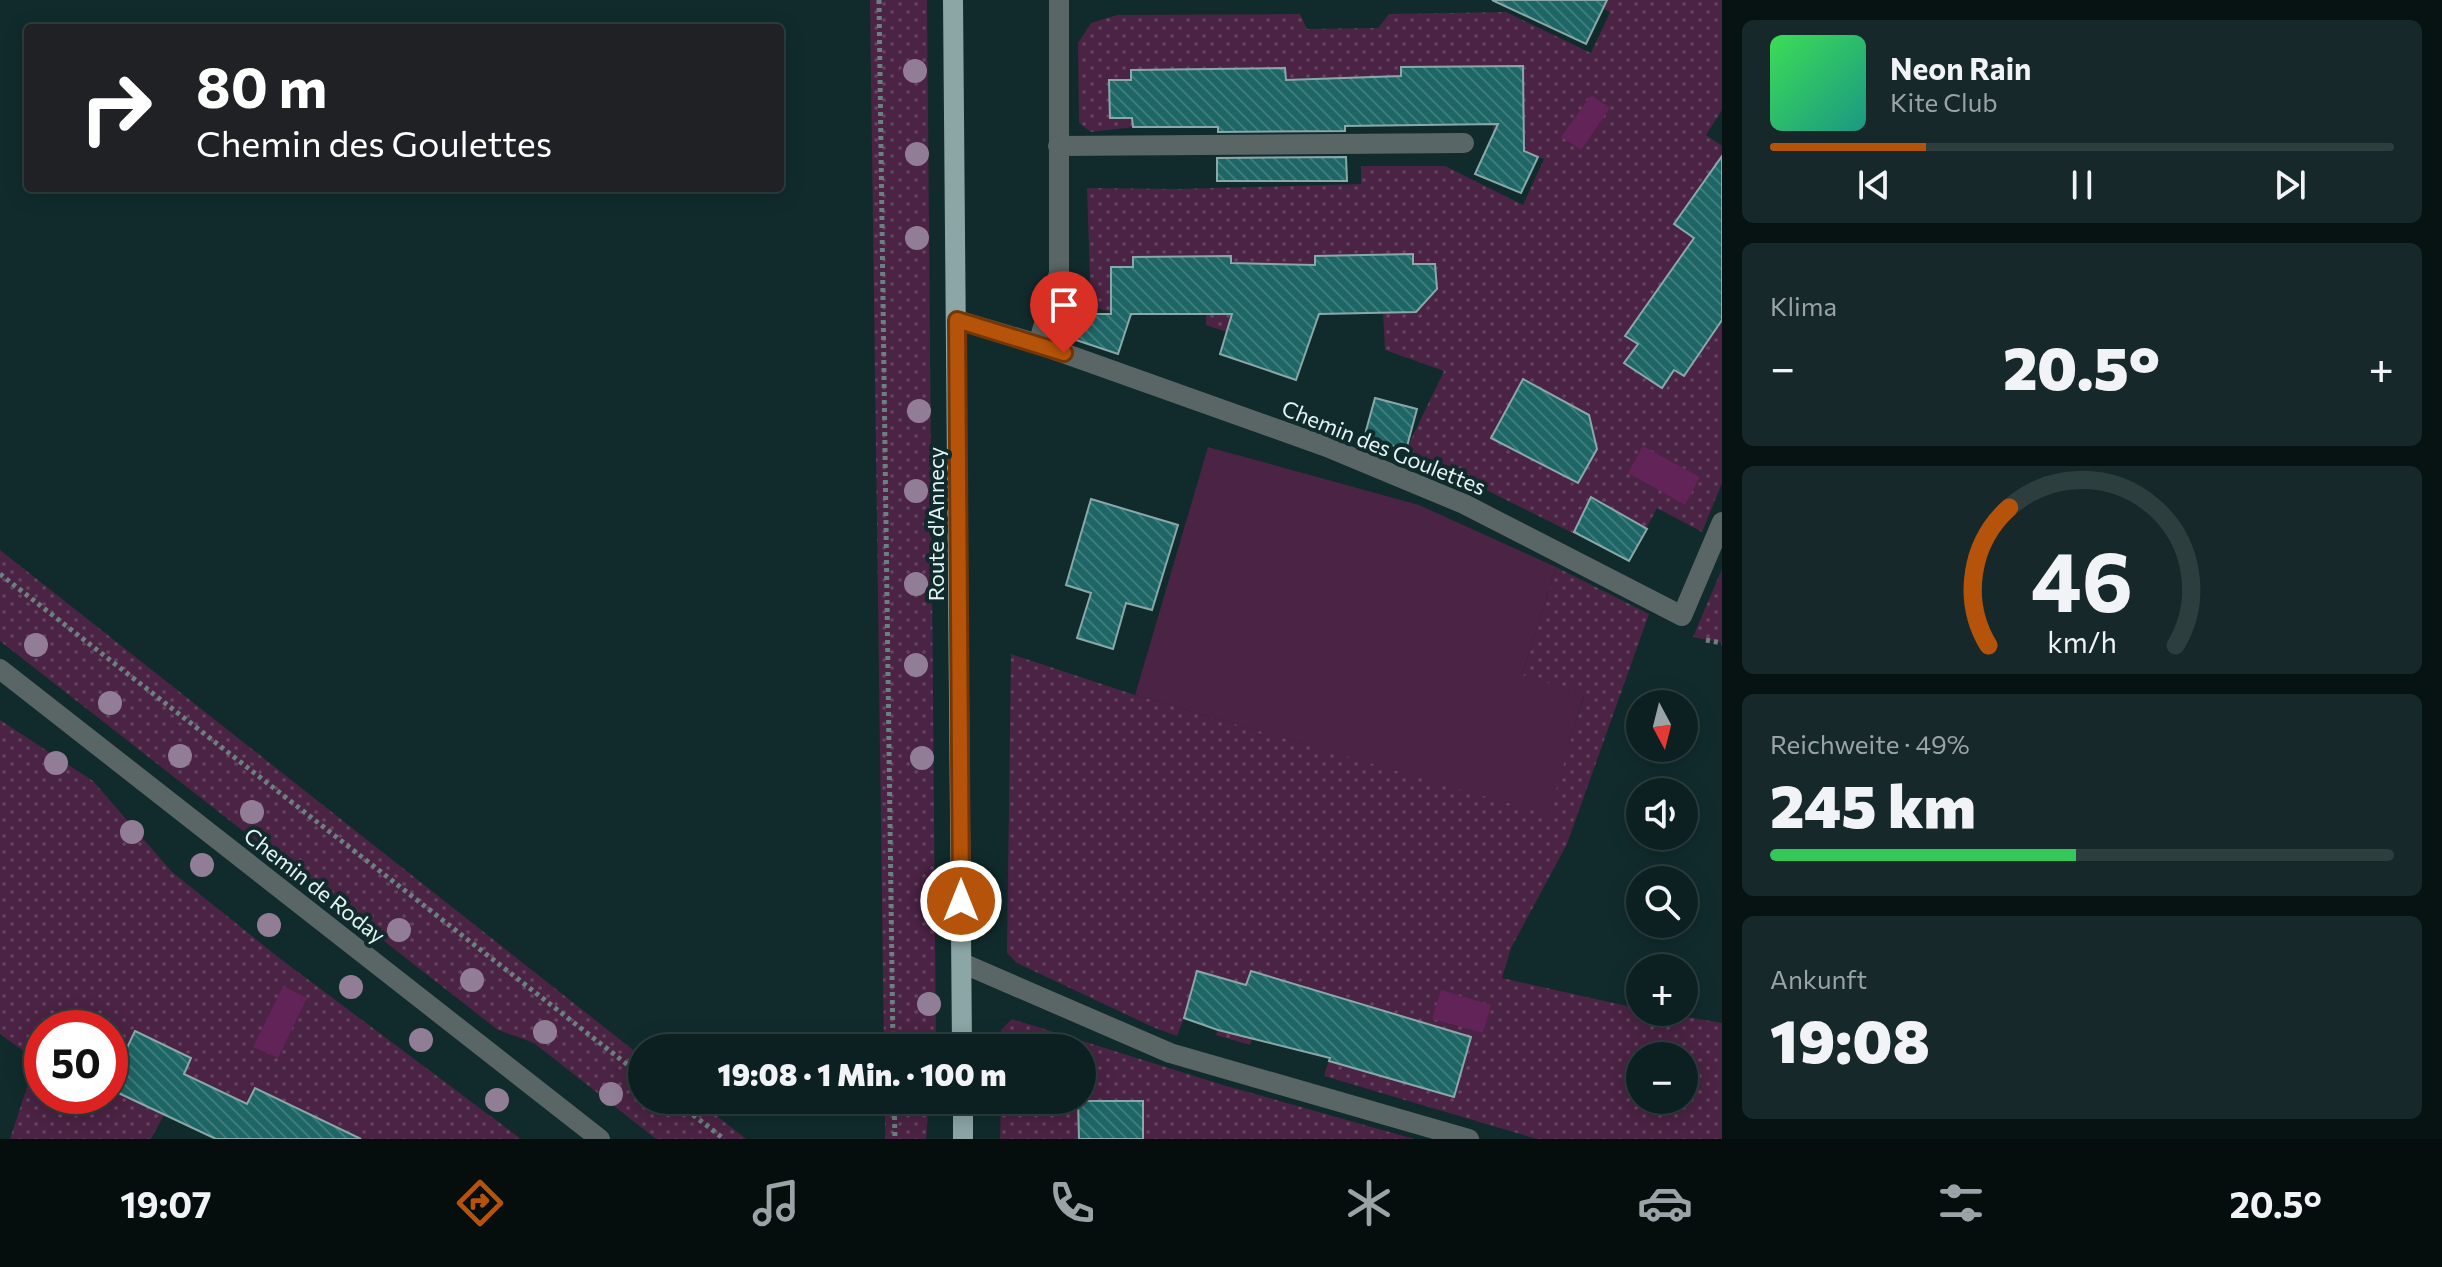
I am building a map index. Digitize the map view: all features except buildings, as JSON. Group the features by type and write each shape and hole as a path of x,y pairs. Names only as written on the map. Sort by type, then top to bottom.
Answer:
{"main road":[{"name":"Route d'Annecy","path":"953,0 962,1034"},
{"path":"963,1114 963,1139"}],"street":[{"path":"1038,344 1059,273 1059,0"},
{"path":"1058,146 1464,143"},
{"name":"Chemin des Goulettes","path":"957,320 1038,344 1327,447 1464,504 1682,616 1722,522"},
{"name":"Chemin de Roday","path":"0,669 600,1139"},
{"path":"962,963 1170,1053 1469,1139"}],"path":[{"path":"879,0 893,1034"},
{"path":"0,574 628,1065"},
{"path":"692,1114 724,1139"},
{"path":"894,1114 895,1139"}],"shaded area":[{"path":"870,0 927,0 936,1034 884,1034"},
{"path":"1585,0 1722,0 1722,110 1706,135 1722,146 1722,483 1702,532 1657,508 1629,561 1406,450 1444,371 1385,350 1383,312 1363,255 1315,256 1315,265 1293,265 1266,345 1206,325 1206,314 1134,314 1129,318 1091,306 1087,188 1361,184 1361,166 1445,166 1523,205 1544,159 1493,137 1493,124 1239,126 1238,68 1181,69 1182,127 1133,127 1091,132 1079,123 1078,43 1091,23 1117,15 1300,14 1307,29 1378,28 1389,14 1506,12 1591,53 1610,12"},
{"path":"1591,95 1610,108 1581,150 1561,137"},
{"path":"1643,446 1700,477 1685,505 1628,473"},
{"path":"1208,447 1419,505 1556,567 1522,675 1584,694 1549,815 1135,695"},
{"path":"0,550 628,1046 628,1114 715,1114 746,1139 656,1139 534,1043 498,1030 0,641"},
{"path":"1556,567 1649,614 1567,844 1511,948 1502,978 1626,1006 1626,1026 1698,1026 1698,1019 1722,1023 1722,1139 1537,1139 1324,1076 1332,1050 1279,1034 1275,1044 1252,1038 1250,1045 1216,1035 1218,1028 1184,1018 1177,1036 1017,963 1007,953 1011,654 1135,695 1548,814 1584,695 1522,675"},
{"path":"1722,569 1722,643 1693,637"},
{"path":"0,720 93,781 172,872 278,957 521,1139 225,1139 166,1111 151,1139 10,1139 24,1096 24,1114 128,1114 128,1010 24,1010 24,1051 0,1034"},
{"path":"283,986 307,998 278,1058 253,1047"},
{"path":"1441,990 1491,1005 1483,1033 1432,1019"},
{"path":"1012,1019 1060,1034 1001,1034"},
{"path":"1096,1045 1414,1139 1000,1139 1001,1114 1096,1114"},
{"path":"885,1114 928,1114 926,1139 885,1139"}],"route":[{"path":"961,901 957,320 1064,353"}]}
